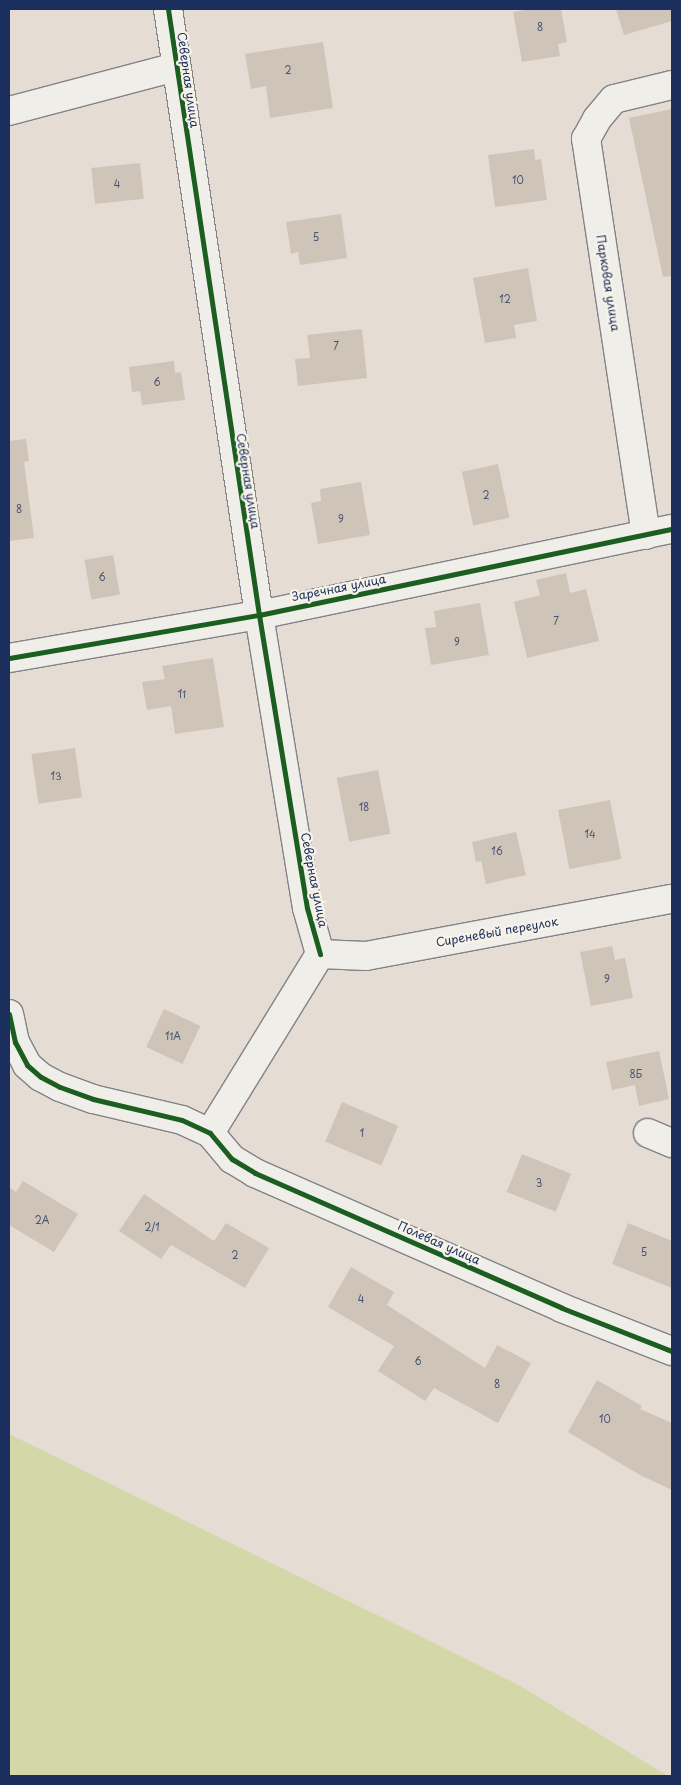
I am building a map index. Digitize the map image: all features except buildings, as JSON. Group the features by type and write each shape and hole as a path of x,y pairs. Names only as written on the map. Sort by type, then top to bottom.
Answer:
{"street":[{"name":"Северная улица","path":"168,9 259,615 307,908 320,954"},
{"path":"9,112 176,67"},
{"name":"Парковая улица","path":"646,535 586,139 597,119 614,99 672,85"},
{"name":"Заречная улица","path":"9,658 259,615 672,529"},
{"name":"Сиреневый переулок","path":"320,954 366,956 672,899"},
{"path":"9,1014 15,1042 27,1065 41,1077 93,1099 182,1120 210,1134 320,954"},
{"name":"Полевая улица","path":"210,1134 232,1159 255,1173 562,1308 672,1351"}],"green space":[{"path":"9,1434 517,1684 668,1776 9,1776"}],"cycle path":[{"path":"168,9 259,615 307,908 320,954"},
{"path":"9,658 259,615 672,529"},
{"path":"9,1014 15,1042 27,1065 41,1077 60,1087 93,1099 182,1120 210,1133 232,1159 255,1173 562,1308 672,1351"}]}
